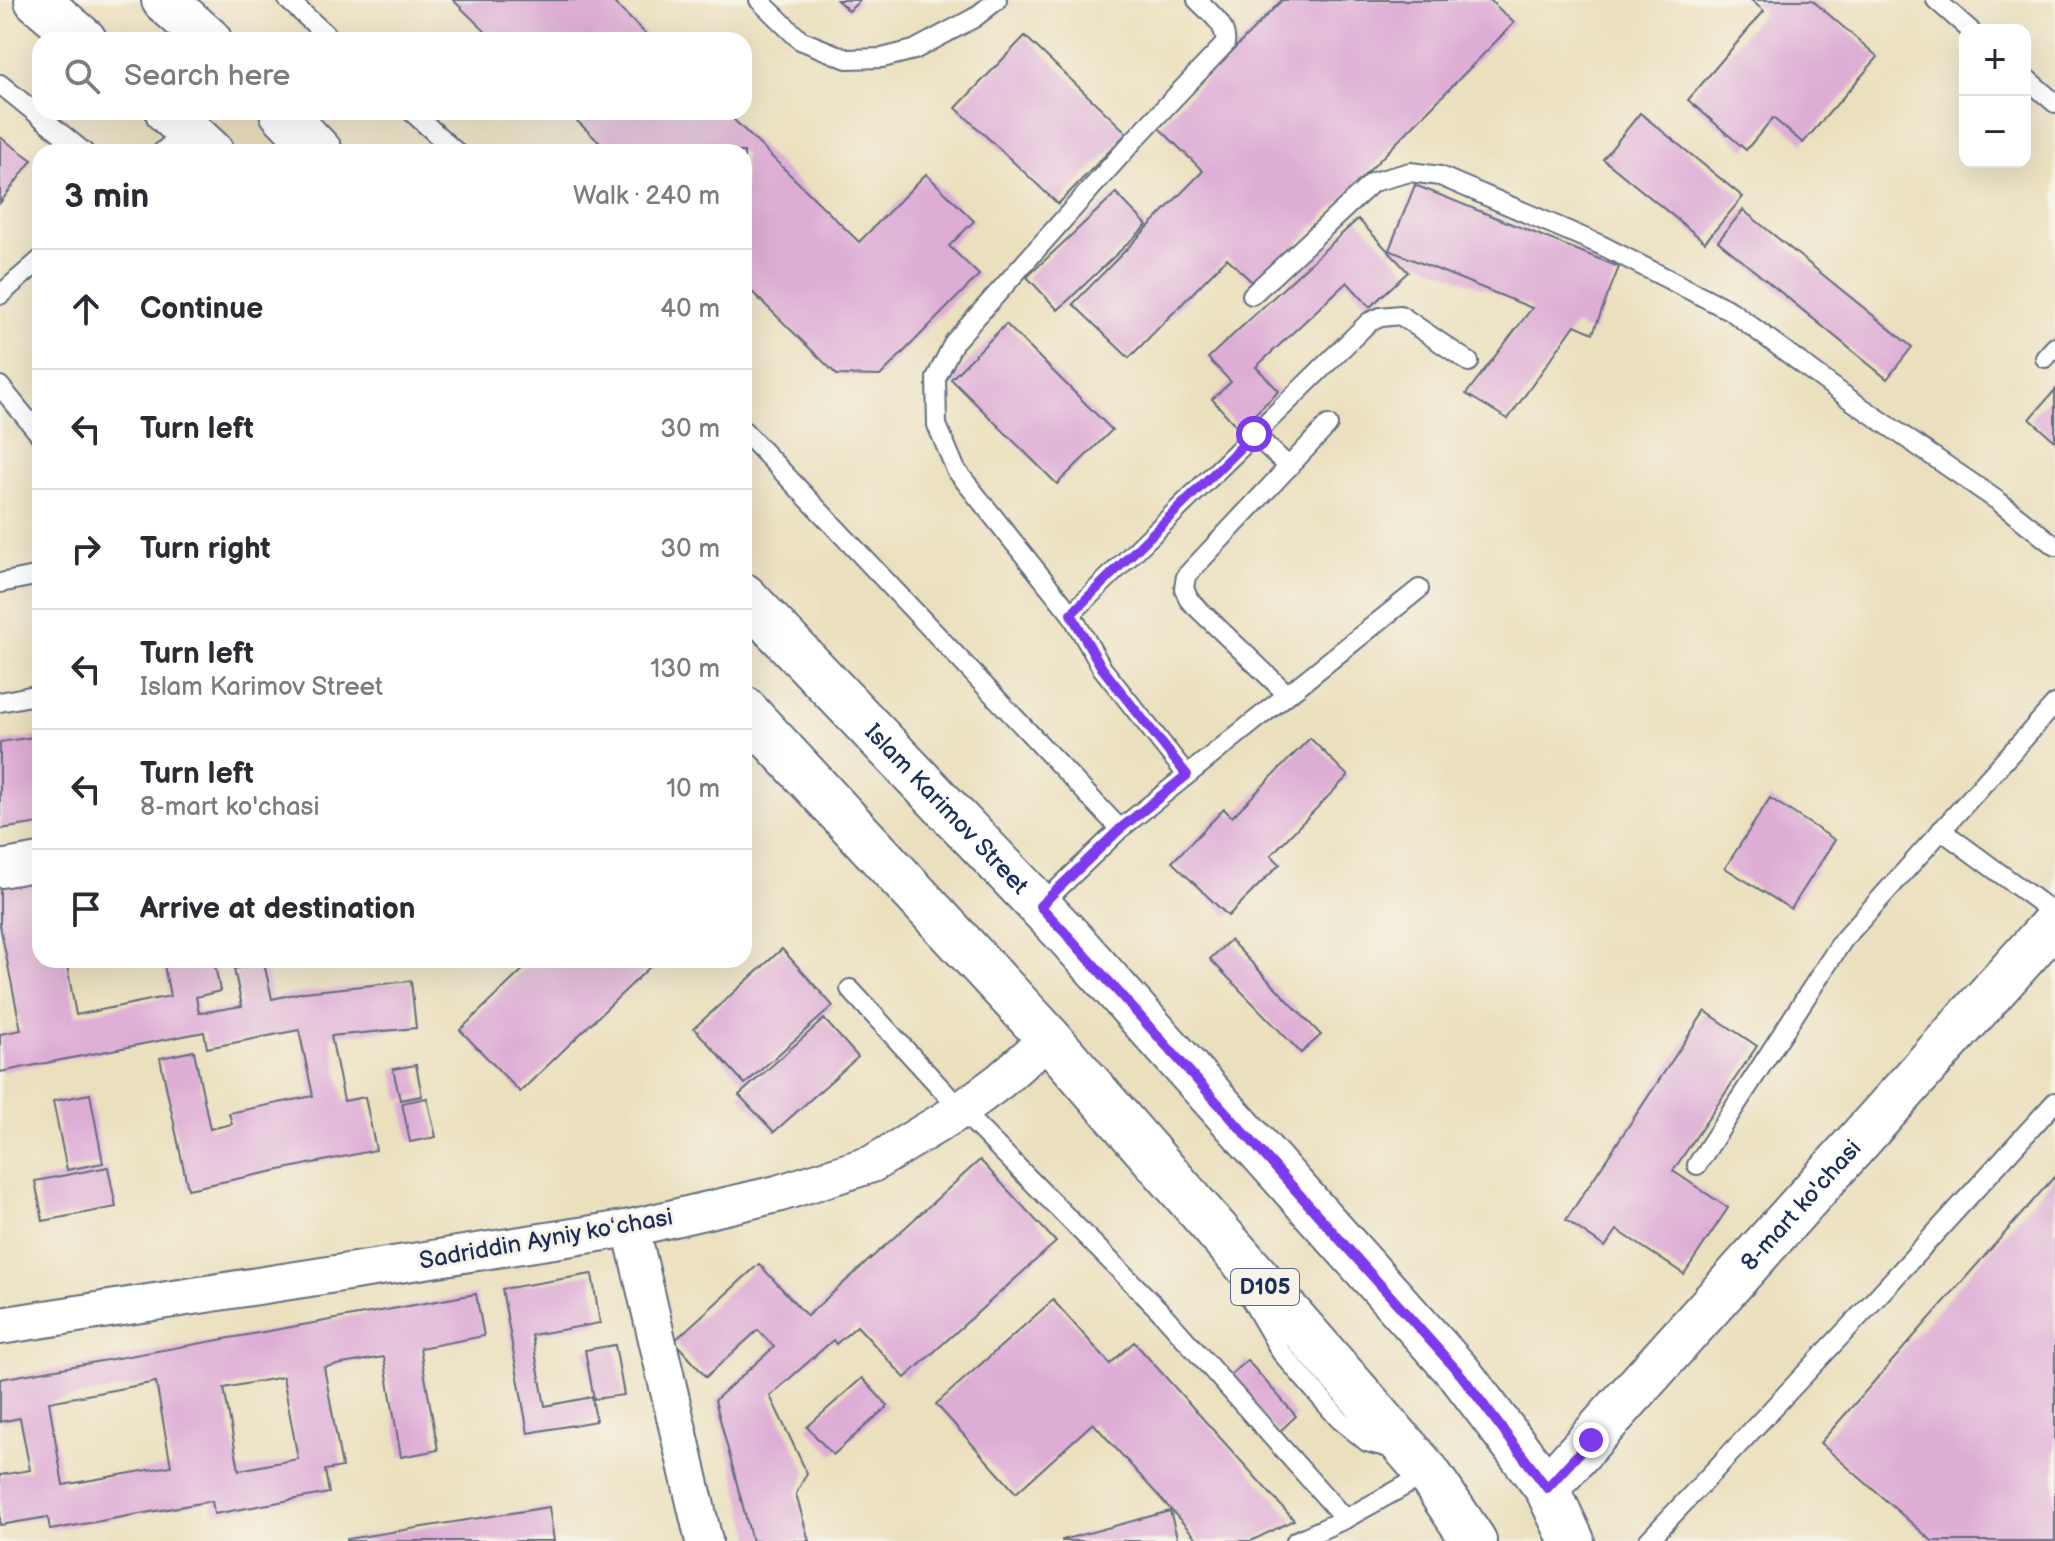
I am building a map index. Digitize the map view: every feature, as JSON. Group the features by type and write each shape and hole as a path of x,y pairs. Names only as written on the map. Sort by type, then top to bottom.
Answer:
{"main road":[{"path":"37,0 75,32"},
{"path":"164,0 200,32"},
{"path":"290,120 312,144"},
{"name":"Islam Karimov Street","path":"752,604 1069,937 1461,1375 1547,1488 1572,1541"},
{"name":"D105","path":"752,727 1049,1038 1420,1464 1474,1541"},
{"name":"8-mart ko'chasi","path":"1547,1488 2055,922"}],"street":[{"path":"0,869 32,863"},
{"name":"Sadriddin Ayniy koʻchasi","path":"0,1326 631,1228 777,1194 872,1164 961,1110 1049,1038"},
{"path":"631,1228 704,1541"}],"lane":[{"path":"288,0 323,32"},
{"path":"759,0 800,40 847,59 882,58 914,50 974,18 997,0"},
{"path":"1187,775 1102,668 1071,614 956,470 937,425 936,378 954,342 1136,138 1225,44 1223,27 1197,0"},
{"path":"1936,0 1963,24"},
{"path":"2031,82 2055,103"},
{"path":"0,84 32,110"},
{"path":"44,120 74,144"},
{"path":"421,120 447,144"},
{"path":"1252,295 1373,182 1410,172 1440,176 1601,245 1731,311 1848,398 1998,501 2055,546"},
{"path":"0,295 32,267"},
{"path":"1071,614 1369,322 1400,315 1469,362"},
{"path":"0,386 32,425"},
{"path":"1287,694 1189,600 1184,588 1186,576 1328,425"},
{"path":"1254,434 1289,467"},
{"path":"752,439 1120,829"},
{"path":"0,583 32,577"},
{"path":"1040,906 1120,829 1419,589"},
{"path":"0,702 32,696"},
{"path":"1697,1165 1843,940 2055,704"},
{"path":"1941,830 2055,914"},
{"path":"850,989 961,1110 1161,1312 1345,1519"},
{"path":"1648,1541 2055,1102"},
{"path":"1296,1541 1345,1519 1420,1464"}],"building":[{"path":"453,0 611,0 644,32 486,32"},
{"path":"837,0 860,0 849,11"},
{"path":"1282,0 1490,0 1514,23 1256,286 1227,258 1129,358 1073,304 1203,171 1158,127"},
{"path":"1751,0 1812,0 1878,57 1803,143 1773,118 1746,150 1688,100 1764,11"},
{"path":"1025,36 1127,133 1058,204 956,108"},
{"path":"1640,113 1743,197 1705,242 1603,159"},
{"path":"576,120 734,120 859,242 926,174 974,221 949,246 979,275 880,376 837,375 752,292 752,144 601,144"},
{"path":"0,137 32,160 0,203"},
{"path":"1415,185 1619,267 1593,333 1575,325 1508,419 1466,394 1532,308 1389,250"},
{"path":"1116,193 1147,225 1058,310 1027,277"},
{"path":"1743,210 1912,347 1887,379 1718,241"},
{"path":"1358,219 1408,272 1370,307 1347,282 1256,367 1279,391 1239,429 1212,399 1231,382 1208,358"},
{"path":"1006,324 1112,430 1057,484 951,379"},
{"path":"2055,390 2055,441 2030,419"},
{"path":"32,737 32,824 0,829 0,742"},
{"path":"1310,738 1348,776 1271,855 1280,864 1228,916 1172,862 1224,809 1232,817"},
{"path":"1770,798 1835,840 1791,909 1725,868"},
{"path":"32,875 32,968 67,968 76,1015 170,996 165,968 216,968 220,991 196,997 199,1013 242,1006 234,969 239,968 265,968 272,999 304,992 411,981 416,1028 331,1036 344,1101 365,1097 376,1150 188,1189 160,1058 194,1051 210,1129 232,1124 229,1113 313,1096 299,1030 207,1048 204,1032 0,1072 0,1034 21,1030 0,926 0,885"},
{"path":"1230,940 1321,1035 1301,1053 1210,959"},
{"path":"782,949 833,1006 745,1084 694,1028"},
{"path":"525,968 649,968 520,1092 460,1030"},
{"path":"1705,1011 1757,1046 1673,1171 1728,1208 1684,1274 1617,1230 1605,1247 1566,1220"},
{"path":"824,1019 858,1057 774,1132 739,1095"},
{"path":"416,1065 422,1096 400,1100 393,1069"},
{"path":"90,1094 103,1163 67,1170 53,1101"},
{"path":"427,1098 436,1137 410,1142 402,1103"},
{"path":"980,1160 1056,1242 905,1378 857,1326 836,1344 833,1340 770,1396 807,1473 796,1494 809,1541 752,1541 715,1400 774,1347 758,1330 706,1377 674,1341 759,1264 807,1316"},
{"path":"108,1167 116,1207 43,1221 35,1181"},
{"path":"2055,1176 2055,1541 1932,1541 1820,1443"},
{"path":"592,1274 600,1323 532,1335 545,1406 592,1397 596,1421 528,1433 502,1289"},
{"path":"476,1294 484,1336 420,1348 438,1450 401,1457 384,1357 324,1367 342,1467 325,1470 329,1493 214,1514 212,1501 50,1530 48,1517 0,1525 0,1475 30,1470 20,1418 0,1422 0,1379","holes":["283,1377 298,1459 239,1470 224,1388","156,1382 171,1466 63,1485 49,1402"]},
{"path":"1053,1300 1110,1364 1134,1342 1294,1520 1251,1541 1199,1541 1093,1423 1016,1493 936,1404"},
{"path":"615,1345 624,1395 594,1399 585,1350"},
{"path":"1247,1360 1296,1416 1278,1433 1228,1377"},
{"path":"862,1378 888,1406 833,1455 807,1427"},
{"path":"549,1507 554,1541 347,1541 347,1539"},
{"path":"1170,1511 1178,1541 1062,1541 1062,1540"}],"route":[{"path":"1254,434 1071,614 1102,668 1187,775 1120,829 1040,906 1461,1375 1547,1488 1591,1440"}]}
